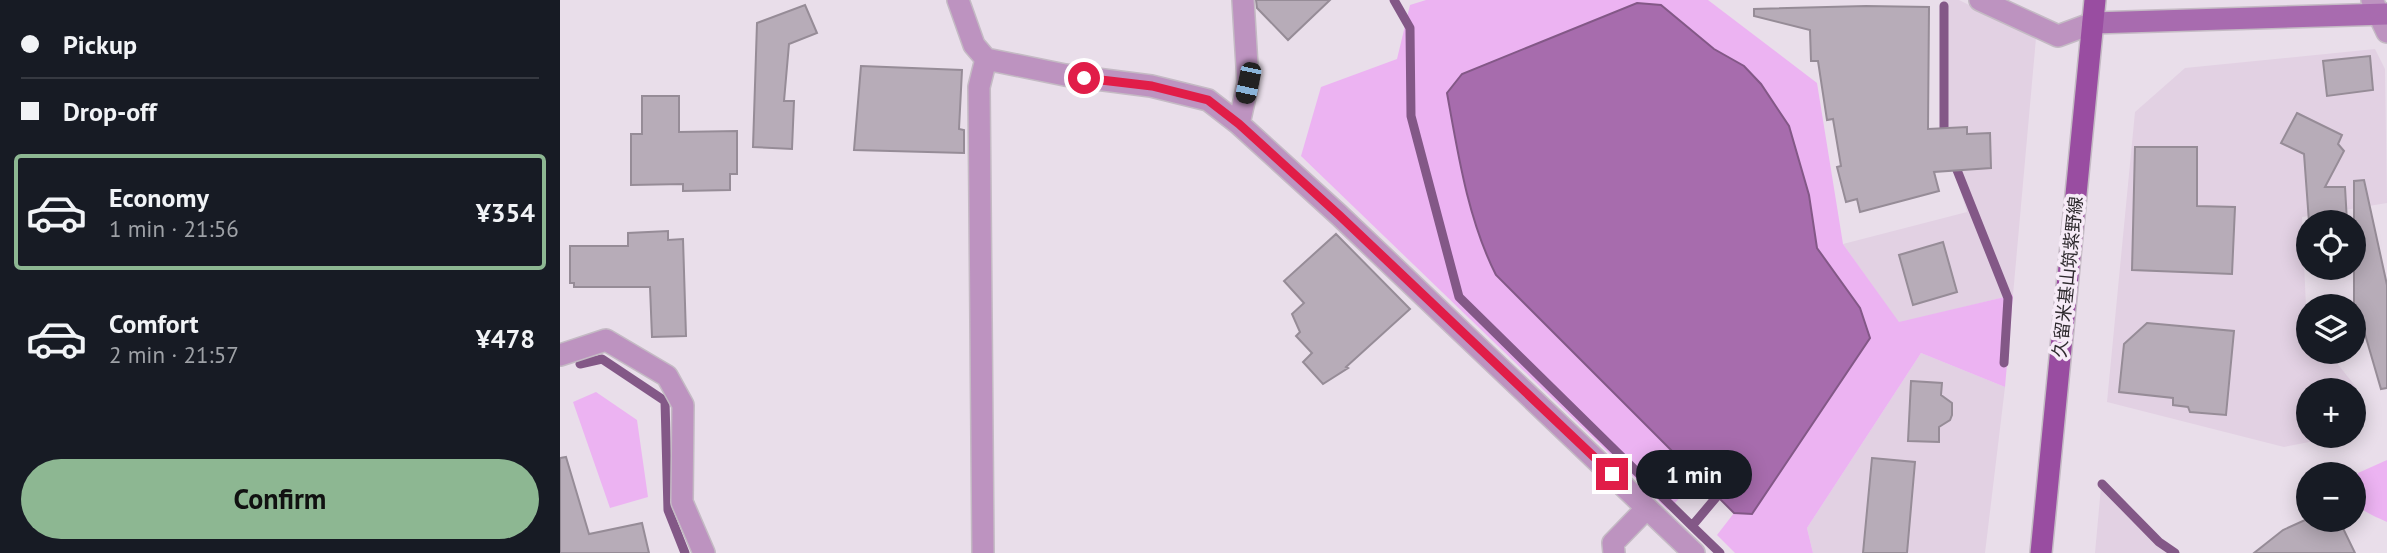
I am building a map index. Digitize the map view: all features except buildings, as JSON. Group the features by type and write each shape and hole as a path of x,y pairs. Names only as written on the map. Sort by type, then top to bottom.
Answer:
{"main road":[{"name":"久留米基山筑紫野線","path":"2041,553 2095,0"}],"street":[{"path":"958,0 974,45 986,59 1065,75 1188,93 1208,100 1239,124 1694,553"},
{"path":"1239,124 1248,83 1243,0"},
{"path":"1980,0 2058,36 2093,23 2381,15"},
{"path":"983,553 979,87 986,59"},
{"path":"560,355 606,340 667,376 683,405 682,502 704,553"},
{"path":"1614,553 1613,543 1647,508"}],"shaded area":[{"path":"1426,0 1708,0 1817,83 1843,244 1899,322 2013,295 2005,387 1921,353 1807,528 1813,553 1735,553 1717,535 1734,513 1752,514 1860,308 1817,248 1809,195 1789,126 1761,84 1744,66 1714,49 1661,5 1637,3 1462,74 1447,93 1471,209 1496,275 1699,478 1668,510 1301,156 1321,87 1397,59 1410,5"},
{"path":"1943,0 1959,0 2036,38 2013,295 1899,323 1843,244 1967,212 1942,133"},
{"path":"1637,3 1661,5 1714,49 1744,66 1761,84 1789,126 1809,195 1817,248 1860,308 1870,338 1752,514 1734,513 1496,275 1478,232 1465,186 1447,93 1462,74"},
{"path":"2375,49 2385,69 2387,203 2344,210 2296,210 2296,280 2305,280 2305,294 2296,294 2296,364 2338,364 2349,378 2296,378 2296,445 2284,447 2107,402 2135,112 2185,68"},
{"path":"1921,353 2005,387 1985,553 1813,553 1807,528"},
{"path":"596,392 637,420 648,497 610,508 573,402"},
{"path":"2387,460 2387,522 2366,512 2366,469"},
{"path":"2101,487 2157,544 2170,553 2095,553"}],"waterway":[{"path":"1394,0 1410,28 1411,116 1459,297 1692,526"},
{"path":"1944,6 1944,137"},
{"path":"1953,160 2008,298 2004,363"},
{"path":"580,364 602,359 665,401 668,510 685,553"},
{"path":"2102,484 2159,542 2175,553"},
{"path":"1720,553 1692,526 1724,488"}],"route":[{"path":"1084,78 1152,86 1208,100 1239,124 1339,215 1612,474"}]}
